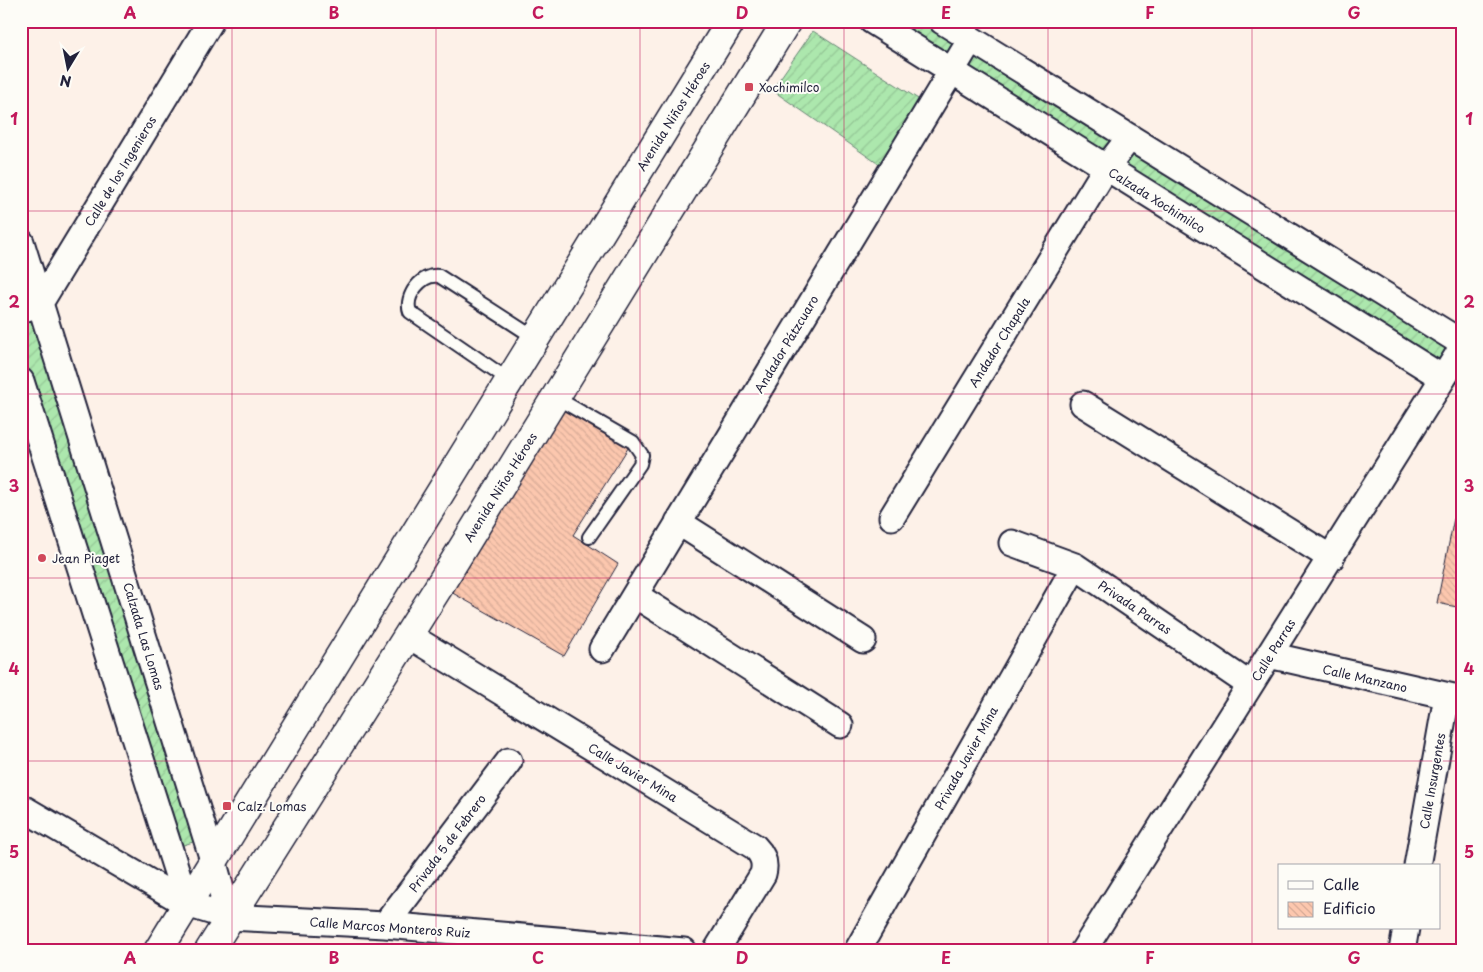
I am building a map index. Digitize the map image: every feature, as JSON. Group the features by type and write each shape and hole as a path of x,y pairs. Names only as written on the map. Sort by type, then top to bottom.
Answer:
{"main road":[{"name":"Avenida Niños Héroes","path":"158,951 731,21"},
{"name":"Avenida Niños Héroes","path":"209,951 408,635 787,21"}],"street":[{"name":"Calle de los Ingenieros","path":"31,306 211,21"},
{"name":"Calzada Xochimilco","path":"872,21 1443,378"},
{"path":"942,21 1462,343"},
{"name":"Andador Pátzcuaro","path":"602,649 971,39"},
{"name":"Andador Chapala","path":"892,517 1106,168 1130,137"},
{"path":"1227,243 1247,210"},
{"name":"Calzada Las Lomas","path":"21,242 31,306 213,860 229,917"},
{"path":"1338,312 1361,280"},
{"name":"Calle Parras","path":"1083,951 1462,348"},
{"path":"21,381 187,904"},
{"path":"1083,404 1331,558"},
{"path":"678,522 863,640"},
{"name":"Privada Parras","path":"1012,543 1075,566 1250,686"},
{"name":"Privada Javier Mina","path":"857,951 1075,566"},
{"path":"635,594 840,725"},
{"name":"Calle Javier Mina","path":"408,635 755,847 764,860 763,874 716,951"},
{"name":"Calle Manzano","path":"1269,655 1454,698"},
{"name":"Calle Insurgentes","path":"1417,864 1454,698"},
{"name":"Privada 5 de Febrero","path":"385,925 509,761"},
{"name":"Calle Marcos Monteros Ruiz","path":"21,808 187,904 229,917 385,925 464,941 684,951"},
{"path":"1402,951 1406,930"}],"lane":[{"path":"509,380 410,312 408,304 409,295 426,277 439,276 535,338"},
{"path":"555,397 633,442 642,455 640,464 588,537"}],"green space":[{"path":"888,21 923,21 1450,343 1435,367"},
{"path":"813,31 929,106 890,172 772,90"},
{"path":"35,319 206,838 177,847 21,379 21,325"}],"building":[{"path":"560,402 630,445 573,535 618,564 564,656 442,587"},
{"path":"1462,478 1462,608 1437,603"}],"place":[{"name":"Xochimilco","path":"749,87"},
{"name":"Jean Piaget","path":"42,558"},
{"name":"Calz. Lomas","path":"227,806"}]}
